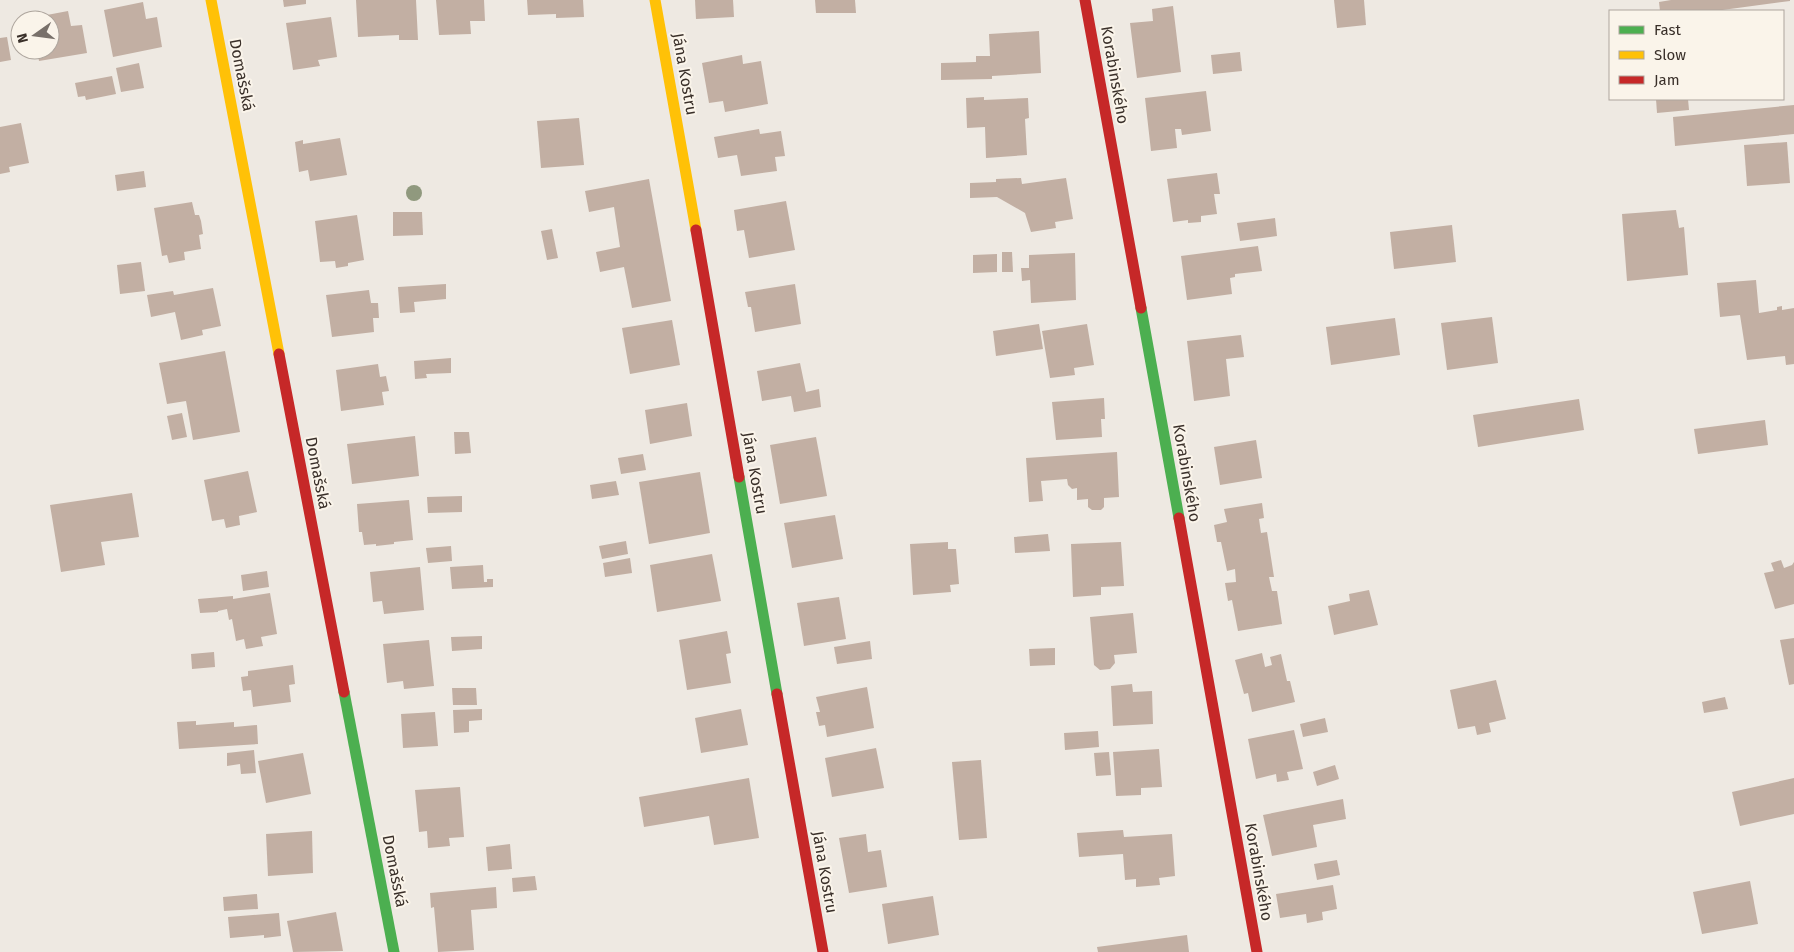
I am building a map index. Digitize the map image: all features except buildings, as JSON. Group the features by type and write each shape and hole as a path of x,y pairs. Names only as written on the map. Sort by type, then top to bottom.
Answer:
{"street":[{"name":"Domašská","path":"211,0 394,952"},
{"name":"Jána Kostru","path":"655,0 822,952"},
{"name":"Korabinského","path":"1085,0 1257,952"}],"traffic: fast":[{"path":"1141,308 1179,518"},
{"path":"739,477 777,694"},
{"path":"344,692 394,952"}],"traffic: slow":[{"path":"211,0 279,354"},
{"path":"655,0 696,230"}],"traffic: jam":[{"path":"1085,0 1141,308"},
{"path":"696,230 739,477"},
{"path":"279,354 344,692"},
{"path":"1179,518 1257,952"},
{"path":"777,694 823,952"}]}
